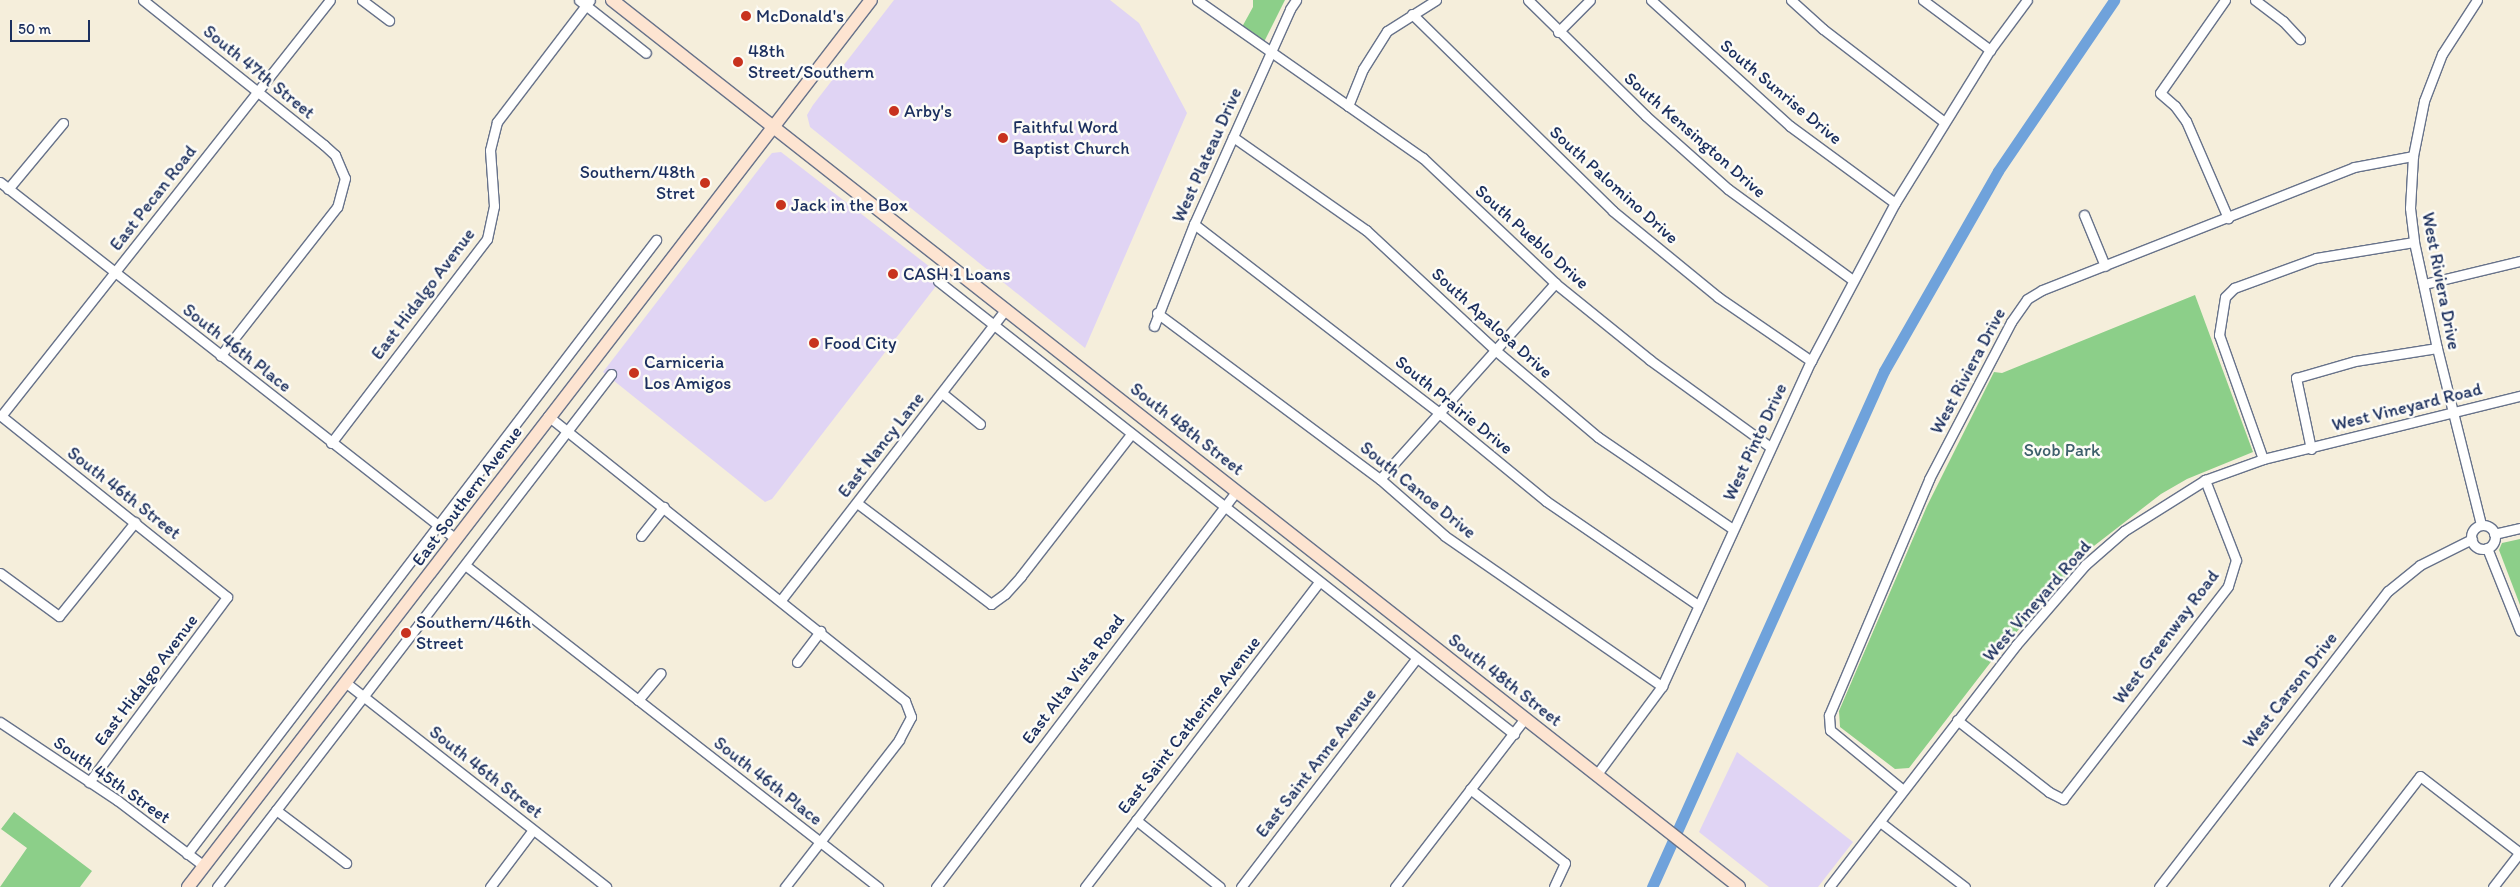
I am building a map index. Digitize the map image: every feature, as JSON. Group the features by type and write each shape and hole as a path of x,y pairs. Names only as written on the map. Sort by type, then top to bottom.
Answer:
{"main road":[{"name":"South 48th Street","path":"612,0 1739,887"},
{"name":"East Southern Avenue","path":"188,887 456,539 548,416 871,0"}],"street":[{"name":"South 47th Street","path":"143,0 335,156 345,178 337,208 220,356"},
{"name":"East Pecan Road","path":"0,416 330,0"},
{"path":"362,0 389,20"},
{"name":"South Pueblo Drive","path":"1197,0 1270,54 1423,158 1555,283 1650,360 1770,447"},
{"name":"West Plateau Drive","path":"1154,326 1194,224 1296,0"},
{"path":"1348,106 1363,69 1387,31 1436,0"},
{"name":"South Kensington Drive","path":"1528,0 1558,32 1728,189 1853,280"},
{"path":"1558,32 1590,0"},
{"name":"South Sunrise Drive","path":"1651,0 1790,126 1895,203"},
{"path":"1791,0 1823,29 1944,122"},
{"path":"1925,0 1990,50"},
{"name":"West Pinto Drive","path":"1597,774 1662,686 1811,360 1895,203 1990,50 2027,0"},
{"path":"2225,0 2160,93 2186,121 2228,218"},
{"path":"2255,0 2283,21 2300,39"},
{"name":"West Riviera Drive","path":"2477,0 2442,54 2424,101 2413,156 2410,208 2414,242 2437,348 2481,525"},
{"path":"585,2 646,53"},
{"name":"East Hidalgo Avenue","path":"331,443 488,239 494,206 490,150 497,122 585,2"},
{"name":"South Palomino Drive","path":"1412,14 1613,211 1718,297 1811,360"},
{"path":"8,188 62,123"},
{"name":"South Apalosa Drive","path":"1233,137 1366,230 1495,350 1598,437 1733,529"},
{"name":"West Riviera Drive","path":"1903,790 1830,730 1829,715 1929,479 2011,322 2027,299 2042,290 2354,167 2413,156"},
{"name":"South 46th Place","path":"0,182 456,539"},
{"path":"2084,215 2105,266"},
{"name":"South Prairie Drive","path":"1194,224 1440,413 1546,500 1698,605"},
{"name":"East Southern Avenue","path":"187,854 656,240"},
{"path":"2263,459 2219,335 2225,297 2234,288 2316,258 2414,242"},
{"path":"2424,284 2520,261"},
{"name":"South 48th Street","path":"938,280 1318,583 1514,734"},
{"path":"1380,478 1555,283"},
{"name":"East Nancy Lane","path":"781,600 1006,309"},
{"name":"South Canoe Drive","path":"1158,313 1380,478 1445,536 1662,686"},
{"path":"2311,449 2296,378 2355,361 2437,348"},
{"path":"217,887 610,374"},
{"path":"942,393 980,424"},
{"name":"West Vineyard Road","path":"1829,887 1957,720 2085,565 2124,532 2205,480 2263,459 2311,449 2453,411 2520,396"},
{"name":"South 46th Street","path":"0,416 227,596"},
{"path":"548,416 820,631 905,701 911,717 899,740 785,887"},
{"path":"857,503 991,604 1005,594 1021,576 1132,434"},
{"name":"West Greenway Road","path":"1957,720 2049,792 2063,799 2228,586 2236,560 2205,480"},
{"name":"East Alta Vista Road","path":"936,887 1237,491"},
{"path":"641,536 664,507"},
{"path":"0,573 59,616 135,522"},
{"path":"2481,525 2489,527 2494,534 2493,542 2487,548 2479,548 2472,539 2474,530 2481,525"},
{"path":"2494,534 2520,528"},
{"name":"West Carson Drive","path":"2158,887 2388,591 2420,564 2472,539"},
{"path":"2487,548 2520,631"},
{"name":"South 46th Place","path":"465,565 878,887"},
{"name":"East Saint Catherine Avenue","path":"1085,887 1318,583"},
{"name":"East Hidalgo Avenue","path":"89,782 227,596"},
{"path":"797,662 820,631"},
{"name":"East Saint Anne Avenue","path":"1241,887 1416,659"},
{"path":"638,700 661,673"},
{"name":"South 46th Street","path":"345,682 606,887"},
{"path":"1395,887 1526,718"},
{"name":"South 45th Street","path":"0,722 89,782 204,866"},
{"path":"2334,887 2420,776 2520,852 2493,887"},
{"path":"1470,789 1565,864 1554,887"},
{"path":"276,810 346,863"},
{"path":"1136,820 1220,887"},
{"path":"1880,822 1965,887"},
{"path":"490,887 533,830"}],"shaded area":[{"path":"894,0 1110,0 1139,23 1187,113 1085,348 810,127 807,115 813,105"},
{"path":"781,152 943,277 772,499 765,502 603,372 766,160 772,153"},
{"path":"1737,752 1853,842 1818,887 1769,887 1699,832"}],"green space":[{"path":"1253,0 1285,0 1264,42 1242,27 1253,7"},
{"name":"Svob Park","path":"2195,295 2253,452 2187,479 2161,494 2090,549 1997,654 1909,768 1895,769 1840,727 1839,711 1927,506 1994,372 2002,373"},
{"path":"2520,539 2520,605 2499,550 2502,543"},
{"path":"14,812 92,871 80,887 0,887 27,848 1,829"}],"waterway":[{"path":"1652,887 1884,371 1998,171 2114,0"}],"place":[{"name":"McDonald's","path":"746,16"},
{"name":"48th Street/Southern","path":"738,62"},
{"name":"Arby's","path":"894,111"},
{"name":"Faithful Word Baptist Church","path":"1003,138"},
{"name":"Southern/48th Stret","path":"705,183"},
{"name":"Jack in the Box","path":"781,205"},
{"name":"CASH 1 Loans","path":"893,274"},
{"name":"Food City","path":"814,343"},
{"name":"Carniceria Los Amigos","path":"634,373"},
{"name":"Southern/46th Street","path":"406,633"}]}
